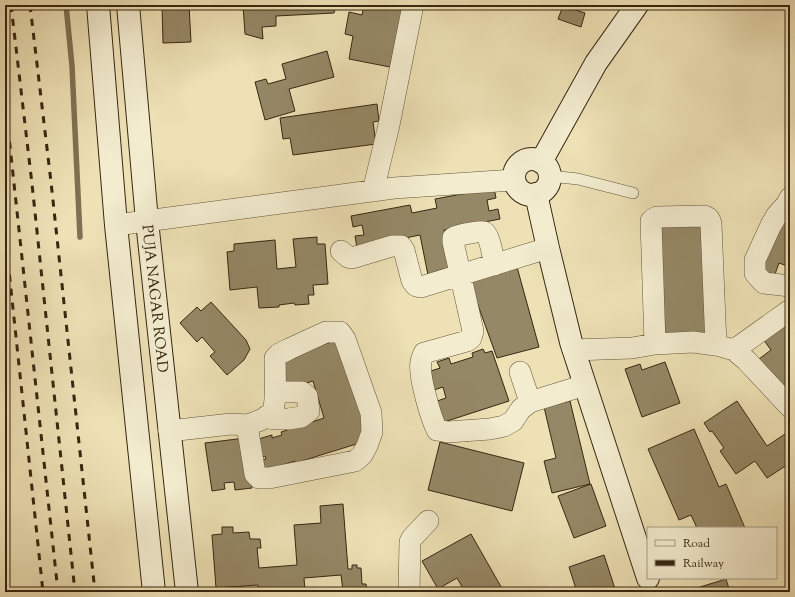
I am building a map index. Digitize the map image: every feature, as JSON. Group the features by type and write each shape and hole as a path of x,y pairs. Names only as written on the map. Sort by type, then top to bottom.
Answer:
{"street":[{"path":"98,5 116,225 154,592"},
{"name":"PUJA NAGAR ROAD","path":"128,5 147,221 187,592"},
{"path":"373,191 389,125 413,5"},
{"path":"545,169 596,63 637,5"},
{"path":"530,159 536,160 545,169 549,182 542,192 530,194 520,190 516,186 514,180 516,169 524,161 530,159"},
{"path":"116,225 394,188 514,180"},
{"path":"536,194 573,350 647,575"},
{"path":"787,202 771,225 755,260 755,273 764,283 790,286"},
{"path":"655,344 651,221 657,217 707,216 711,224 725,348"},
{"path":"495,265 486,234 482,232 456,236 453,238 473,331 471,338 467,341 424,353 421,362 422,380 432,421 437,430 448,432 490,429 504,426 513,421 521,409 530,402 585,385"},
{"path":"341,251 348,257 352,258 392,246 401,246 404,250 412,281 416,286 421,287 548,248"},
{"path":"725,348 790,310"},
{"path":"169,431 231,424 247,425 256,423 271,413 274,405 274,358 279,354 326,332 340,332 345,339 371,414 372,432 362,455 355,461 269,478 258,478 255,474 247,425"},
{"path":"573,350 632,348 655,344 693,342 725,348 746,360 790,407"},
{"path":"520,372 530,402"},
{"path":"267,416 273,419 288,419 301,417 309,411 307,396 302,392 274,392"},
{"path":"409,592 410,542 428,521"},
{"path":"648,579 653,592"}],"lane":[{"path":"545,169 633,193"}],"building":[{"path":"162,5 189,5 191,42 163,43"},
{"path":"243,5 336,5 334,13 276,16 276,26 262,27 263,39 245,34"},
{"path":"364,5 403,5 390,67 349,59 353,36 345,34 349,12 362,15"},
{"path":"563,6 585,13 581,27 558,19"},
{"path":"327,51 334,77 289,89 295,111 265,120 255,82 266,79 268,84 286,79 282,64"},
{"path":"377,104 379,121 373,122 376,144 293,155 290,138 283,139 280,118"},
{"path":"494,188 496,198 487,200 489,211 498,209 500,219 444,230 453,275 444,269 434,272 436,278 429,280 420,235 357,248 355,236 364,235 362,225 353,227 351,216 410,205 412,213 437,208 435,199"},
{"path":"780,218 790,222 790,267 779,263 774,277 759,271"},
{"path":"704,220 712,338 664,341 656,224"},
{"path":"317,237 317,244 325,244 328,284 313,285 314,295 308,295 309,304 295,305 294,303 279,305 279,307 259,308 257,287 230,290 227,252 234,251 234,244 275,240 277,269 296,267 293,239"},
{"path":"517,267 539,347 497,358 469,280"},
{"path":"211,302 246,340 250,349 244,360 227,375 210,356 215,352 202,337 197,342 180,323 197,307 201,311"},
{"path":"790,313 790,401 759,359 771,350 760,335"},
{"path":"338,340 371,429 363,442 295,463 295,461 265,472 261,460 266,459 265,456 260,458 255,440 272,435 272,438 282,435 281,432 324,418 313,381 286,389 276,359"},
{"path":"483,349 485,353 492,351 509,401 444,422 437,401 446,398 443,387 434,390 428,372 440,368 437,362 449,358 451,364 473,357 472,353"},
{"path":"665,362 680,403 642,417 625,369 640,364 642,370"},
{"path":"570,401 590,484 552,493 544,461 556,458 544,407"},
{"path":"737,401 767,446 788,432 790,435 790,463 767,478 755,461 736,474 720,451 724,448 712,431 710,432 704,423"},
{"path":"694,429 719,487 726,484 745,527 697,527 691,515 679,520 648,449"},
{"path":"245,438 252,488 235,490 234,482 224,483 225,489 212,491 205,443"},
{"path":"440,442 524,463 512,511 428,490"},
{"path":"591,484 606,526 574,538 558,496"},
{"path":"343,504 348,569 352,569 352,565 357,565 357,568 361,568 362,584 366,584 367,592 343,591 341,575 304,578 305,590 313,590 313,592 258,592 258,585 216,588 212,535 222,534 222,527 233,527 233,533 249,532 250,539 260,539 261,548 257,548 259,568 297,565 294,525 321,523 320,506"},
{"path":"471,534 504,592 465,592 457,578 438,589 422,561"},
{"path":"604,555 616,592 577,592 569,567"},
{"path":"726,579 730,592 698,592 697,588"}],"waterway":[{"path":"66,5 72,66 80,237"}],"railway":[{"path":"11,5 32,184 75,592"},
{"path":"30,5 51,182 95,592"},
{"path":"5,100 58,592"},
{"path":"5,233 43,592"}]}
